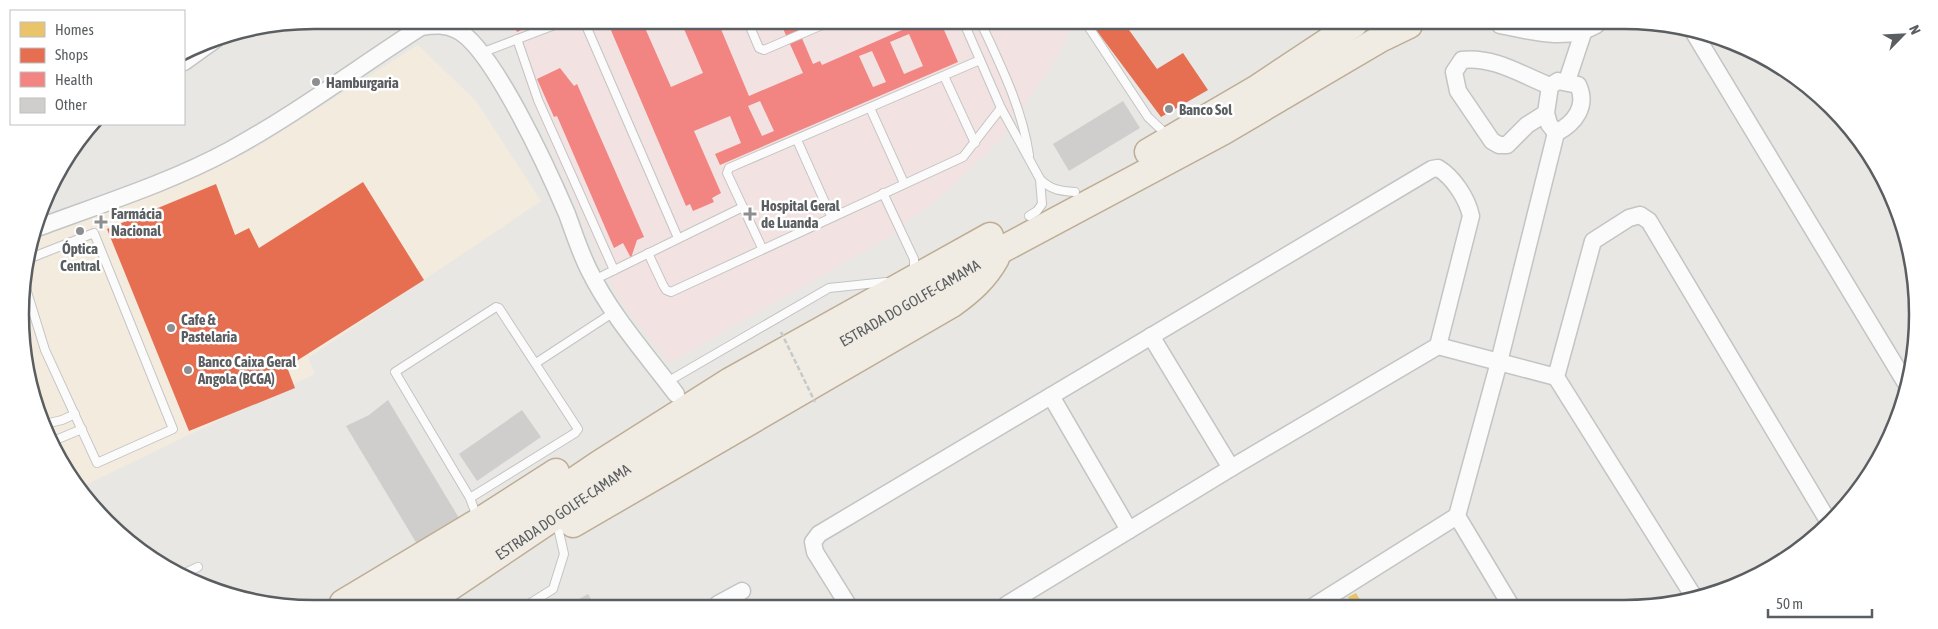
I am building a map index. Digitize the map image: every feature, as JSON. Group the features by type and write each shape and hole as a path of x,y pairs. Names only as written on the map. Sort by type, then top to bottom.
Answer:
{"highway":[{"name":"ESTRADA DO GOLFE-CAMAMA","path":"391,600 469,552 599,464 730,381 914,269 1029,216 1171,139 1256,89 1346,29"},
{"name":"ESTRADA DO GOLFE-CAMAMA","path":"431,600 630,466 703,421 1001,250 1222,132 1380,39 1401,29"},
{"path":"460,600 559,532 952,304 974,288 990,269 1001,250"},
{"path":"349,600 474,510 671,388 730,381"}],"street":[{"path":"43,226 177,174 228,151 282,120 411,29"},
{"path":"454,29 481,53 501,81 541,160 594,280 614,312 671,388"},
{"path":"1520,29 1541,33 1566,34 1586,29"},
{"path":"1567,81 1590,29"},
{"path":"1697,38 1902,377"},
{"path":"1546,113 1526,125 1508,145 1499,145 1492,141 1458,90 1454,72 1462,60 1475,59 1512,68 1550,86"},
{"path":"1324,600 1457,516 1499,362 1556,133 1570,126 1578,114 1583,95 1578,84 1558,81 1550,86 1546,113 1549,124 1556,133"},
{"path":"845,600 815,552 813,542 820,534 1432,169 1438,168 1448,174 1469,206 1471,216 1438,346"},
{"path":"1556,377 1593,241 1629,218 1640,215 1649,221 1826,517"},
{"path":"1151,336 1231,468"},
{"path":"1019,600 1231,468 1438,346 1556,377 1691,592"},
{"path":"1051,396 1129,530"},
{"path":"1457,516 1507,600"},
{"path":"725,600 742,591"}],"lane":[{"path":"481,53 544,29"},
{"path":"587,29 678,238"},
{"path":"751,29 759,48 764,50 813,29"},
{"path":"967,29 1001,108 1040,179 1042,204 1037,211 1029,216"},
{"path":"984,29 1016,101 1025,129 1029,157"},
{"path":"1090,29 1148,117 1171,139"},
{"path":"517,39 538,100 614,270"},
{"path":"762,248 727,170 980,60"},
{"path":"944,76 976,144"},
{"path":"870,108 904,183"},
{"path":"648,253 666,290 671,292 831,216 963,157 976,144 1001,108"},
{"path":"797,140 831,216"},
{"path":"1040,179 1054,189 1075,192"},
{"path":"883,192 912,252 915,266 914,274 912,252"},
{"path":"594,280 743,207"},
{"path":"29,298 45,350 97,463 173,429 94,233 35,256"},
{"path":"671,388 828,288 914,269"},
{"path":"496,307 499,308 536,363 578,429 474,510 395,372 496,307"},
{"path":"536,363 614,312"},
{"path":"50,423 74,414"},
{"path":"57,440 82,429"},
{"path":"536,600 553,590 564,554 559,532"},
{"path":"189,571 198,567"}],"path":[{"path":"781,332 815,402"}],"shaded area":[{"name":"Hospital Geral de Luanda","path":"509,29 1070,29 1058,56 1002,138 948,190 889,237 669,363 618,298 530,97"},
{"path":"418,45 476,101 541,201 308,358 315,374 86,485 58,441 44,406 34,370 29,333 29,296 34,259 40,235 252,150"}],"building: Homes":[{"path":"1356,593 1360,600 1350,600 1348,597"}],"building: Shops":[{"path":"1095,29 1128,29 1157,69 1183,53 1208,90 1161,117"},
{"path":"363,182 424,280 287,367 295,388 189,431 107,229 216,184 235,235 249,228 259,248"}],"building: Health":[{"path":"610,29 645,29 671,87 703,73 684,29 721,29 749,96 803,73 783,29 798,29 813,64 820,61 822,65 902,29 944,29 958,62 720,165 715,154 741,143 730,116 694,131 721,193 712,198 714,202 693,211 690,204 686,206","holes":["909,34 923,66 904,74 890,42","872,51 886,82 873,87 859,56","760,101 774,131 762,136 748,106"]},
{"path":"560,68 574,86 577,84 644,237 637,240 631,258 623,243 614,248 557,116 554,117 537,79"}],"building: Other":[{"path":"1123,101 1140,128 1069,171 1053,144"},
{"path":"388,400 459,518 417,544 346,426 369,415"},
{"path":"522,410 541,437 477,481 459,454"},
{"path":"588,594 592,600 577,600"}],"place":[{"name":"Hamburgaria","path":"316,82"},
{"name":"Banco Sol","path":"1169,109"},
{"name":"Hospital Geral de Luanda","path":"750,214"},
{"name":"Farmácia Nacional","path":"101,222"},
{"name":"Óptica Central","path":"80,231"},
{"name":"Cafe & Pastelaria","path":"171,328"},
{"name":"Banco Caixa Geral Angola (BCGA)","path":"188,370"}]}
